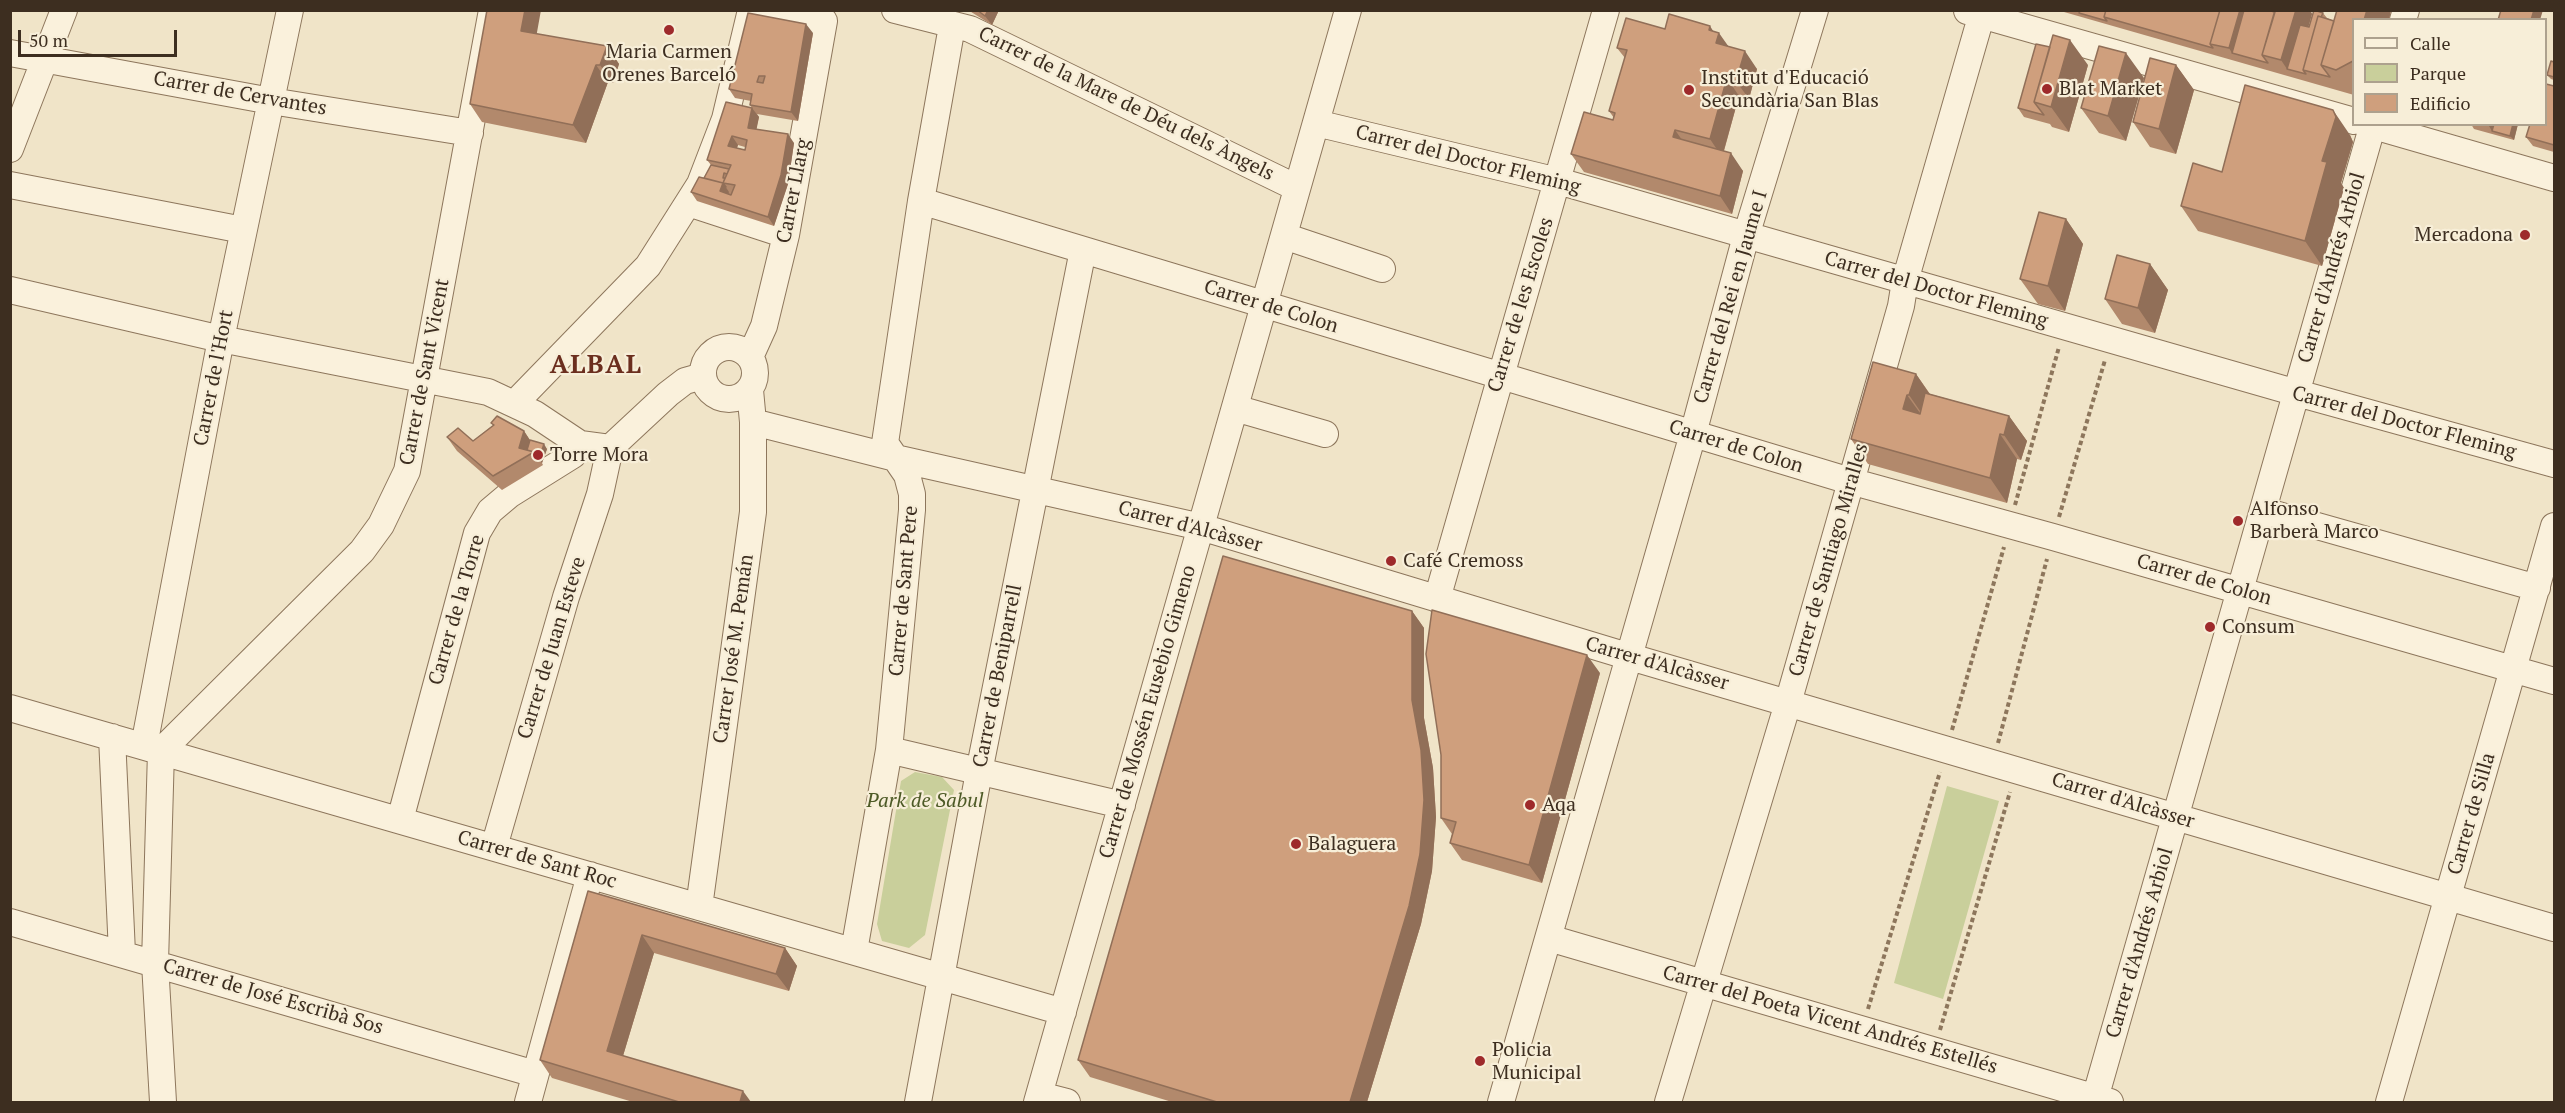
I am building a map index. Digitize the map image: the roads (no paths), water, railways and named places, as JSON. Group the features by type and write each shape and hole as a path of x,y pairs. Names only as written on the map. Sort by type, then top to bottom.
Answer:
{"street":[{"path":"12,147 47,60 64,10"},
{"name":"Carrer de l'Hort","path":"163,1102 154,963 153,749 221,339 290,10"},
{"name":"Carrer de Sant Vicent","path":"153,749 362,551 381,525 407,471 492,10"},
{"path":"515,403 648,266 700,184 725,119 751,10"},
{"path":"767,10 833,16"},
{"name":"Carrer de la Mare de Déu dels Àngels","path":"895,10 970,29 1298,188"},
{"name":"Carrer de Mossén Eusebio Gimeno","path":"1039,1099 1348,10"},
{"name":"Carrer de les Escoles","path":"1437,599 1606,10"},
{"name":"Carrer del Rei en Jaume I","path":"1501,1102 1627,656 1693,434 1746,236 1815,10"},
{"path":"1977,12 2352,120"},
{"name":"Carrer de Santiago Miralles","path":"1668,1102 1788,703 1901,306 1905,281 1977,12"},
{"name":"Carrer Llarg","path":"750,357 764,326 833,16"},
{"name":"Carrer de Sant Pere","path":"854,951 889,750 912,510 912,494 907,475 885,443 921,201 952,26"},
{"name":"Carrer de Cervantes","path":"10,53 271,101 470,133"},
{"name":"Carrer del Doctor Fleming","path":"1316,123 1558,181 2297,393 2554,464"},
{"name":"Carrer d'Andrés Arbiol","path":"2100,1101 2175,818 2297,393 2365,126"},
{"path":"2373,126 2554,178"},
{"path":"10,185 243,230"},
{"name":"Carrer de Colon","path":"921,201 1850,482 2010,525 2554,681"},
{"path":"688,203 786,235"},
{"path":"1284,237 1382,268"},
{"name":"Carrer de Beniparrell","path":"918,1102 979,772 1083,250"},
{"path":"10,290 221,339 488,392 515,403 556,426 580,444 610,448 668,394 685,381 703,375"},
{"path":"720,348 736,348 750,357 756,374 750,390 735,399 717,396 705,384 703,375 707,359 720,348"},
{"name":"Carrer José M. Pemán","path":"699,907 753,512 753,422 750,390"},
{"path":"1235,408 1325,434"},
{"name":"Carrer d'Alcàsser","path":"753,422 895,458 1201,527 1627,656 1947,748 2175,818 2554,928"},
{"name":"Carrer de la Torre","path":"400,820 477,533 490,511 517,490 573,455 580,444"},
{"name":"Carrer de Juan Esteve","path":"494,847 566,597 600,494 610,448"},
{"path":"2264,511 2537,588"},
{"name":"Carrer de Silla","path":"2389,1102 2554,526"},
{"name":"Carrer de Sant Roc","path":"10,708 1063,1011"},
{"path":"112,737 122,953"},
{"path":"889,750 1122,805"},
{"path":"528,1102 590,875"},
{"name":"Carrer de José Escribà Sos","path":"10,921 535,1074"},
{"name":"Carrer del Poeta Vicent Andrés Estellés","path":"1549,938 1934,1050 2100,1101"},
{"path":"1039,1099 1067,1102"}],"place":[{"name":"Maria Carmen Orenes Barceló","path":"669,30"},
{"name":"Blat Market","path":"2047,89"},
{"name":"Institut d'Educació Secundària San Blas","path":"1689,90"},
{"name":"Mercadona","path":"2525,235"},
{"name":"Torre Mora","path":"538,455"},
{"name":"Alfonso Barberà Marco","path":"2238,521"},
{"name":"Café Cremoss","path":"1391,561"},
{"name":"Consum","path":"2210,627"},
{"name":"Aqa","path":"1530,805"},
{"name":"Balaguera","path":"1296,844"},
{"name":"Policia Municipal","path":"1480,1061"}],"district":[{"name":"ALBAL","path":"596,366"}],"park label":[{"name":"Park de Sabul","path":"925,801"}]}
